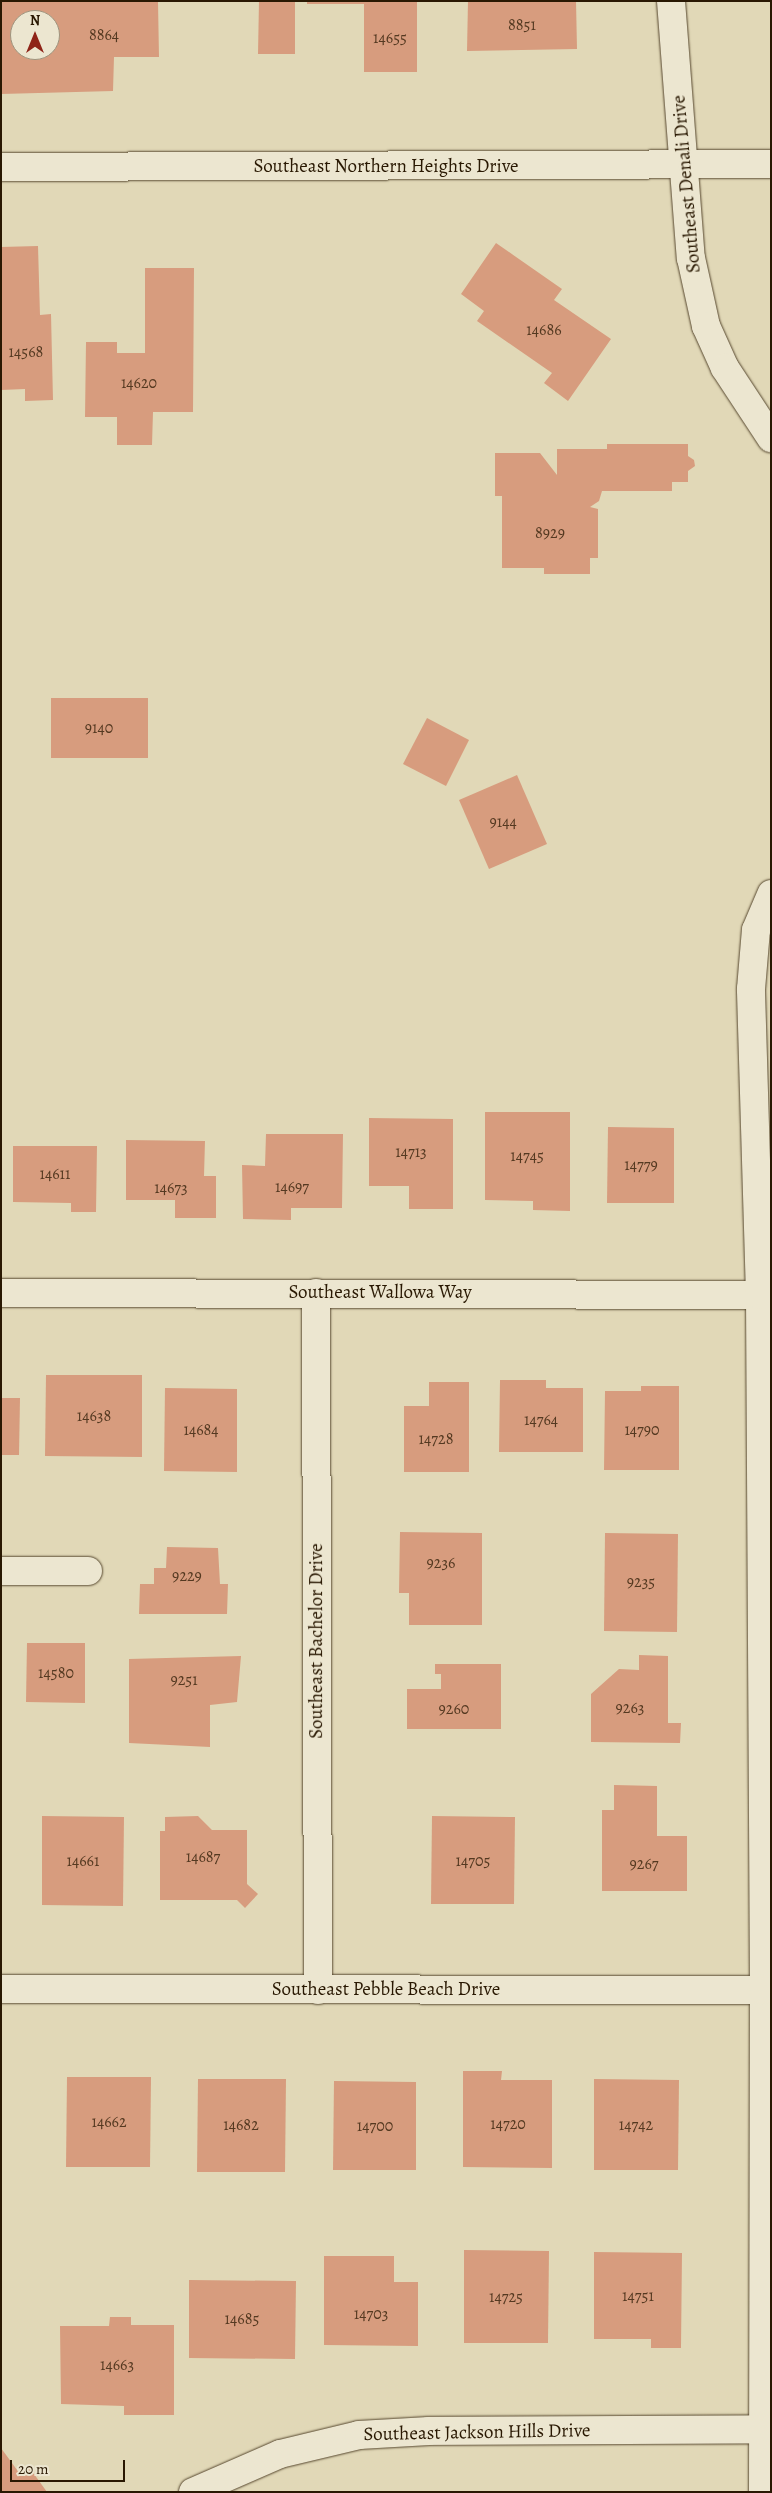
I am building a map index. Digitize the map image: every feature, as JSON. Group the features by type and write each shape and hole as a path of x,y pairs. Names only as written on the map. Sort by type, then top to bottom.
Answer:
{"street":[{"name":"Southeast Denali Drive","path":"671,1 690,258 706,326 725,368 771,438"},
{"name":"Southeast Northern Heights Drive","path":"1,167 682,167 771,164"},
{"path":"763,2492 768,2429 767,1990 760,1294 752,989 756,930 771,894"},
{"name":"Southeast Wallowa Way","path":"1,1293 760,1294"},
{"name":"Southeast Bachelor Drive","path":"316,1293 318,1990"},
{"path":"1,1571 88,1571"},
{"name":"Southeast Pebble Beach Drive","path":"1,1989 767,1990"},
{"name":"Southeast Jackson Hills Drive","path":"193,2492 280,2454 359,2435 429,2431 768,2429"}],"building":[{"path":"1,1 158,2 159,57 114,57 113,91 1,94"},
{"path":"259,1 295,1 295,54 258,54"},
{"path":"307,1 417,1 417,72 364,72 364,4 307,4"},
{"path":"468,1 576,1 577,49 467,51"},
{"path":"496,243 562,289 554,300 611,339 568,401 544,383 552,373 477,321 484,311 461,294"},
{"path":"38,246 40,315 51,314 53,400 25,401 25,389 1,390 1,247"},
{"path":"145,268 194,268 193,412 153,412 152,445 117,445 117,417 85,417 86,342 117,342 117,353 145,353"},
{"path":"607,444 688,444 688,456 694,460 695,466 688,471 688,482 672,482 672,491 602,491 599,501 590,507 598,509 598,558 590,558 590,574 544,574 544,568 502,568 502,496 495,496 495,453 540,453 557,475 557,449 607,449"},
{"path":"51,698 148,698 148,758 51,758"},
{"path":"427,718 469,740 446,786 403,764"},
{"path":"517,775 547,844 489,869 459,800"},
{"path":"485,1112 570,1112 570,1211 533,1210 533,1201 485,1200"},
{"path":"369,1118 453,1119 453,1209 409,1209 409,1186 369,1186"},
{"path":"608,1127 674,1128 674,1203 607,1203"},
{"path":"266,1134 343,1134 342,1208 291,1208 291,1220 243,1219 242,1165 265,1166"},
{"path":"126,1140 205,1141 204,1176 216,1176 216,1218 175,1218 175,1200 126,1200"},
{"path":"13,1146 97,1146 96,1212 71,1212 71,1203 13,1202"},
{"path":"46,1375 142,1375 142,1457 45,1456"},
{"path":"500,1380 546,1380 546,1388 583,1388 583,1452 499,1452"},
{"path":"429,1382 469,1382 469,1472 404,1472 404,1406 429,1406"},
{"path":"641,1386 679,1386 679,1470 604,1470 605,1391 641,1391"},
{"path":"165,1388 237,1389 237,1472 164,1471"},
{"path":"1,1398 20,1398 19,1455 1,1455"},
{"path":"400,1532 482,1533 482,1625 409,1625 409,1593 399,1593"},
{"path":"605,1533 678,1534 677,1632 604,1631"},
{"path":"167,1547 218,1548 220,1584 228,1584 227,1614 139,1614 140,1584 154,1584 154,1568 166,1568"},
{"path":"27,1643 85,1643 85,1703 26,1702"},
{"path":"639,1655 668,1656 668,1723 681,1723 680,1743 591,1742 591,1694 619,1669 639,1670"},
{"path":"241,1656 237,1702 210,1705 210,1747 129,1743 129,1659"},
{"path":"435,1664 501,1664 501,1729 407,1729 407,1689 441,1689 441,1674 435,1674"},
{"path":"614,1785 657,1786 657,1836 687,1836 687,1891 602,1891 602,1810 614,1810"},
{"path":"42,1816 124,1817 123,1906 42,1905"},
{"path":"198,1816 212,1830 247,1830 247,1884 258,1894 245,1908 237,1900 160,1900 160,1831 165,1831 165,1817"},
{"path":"432,1816 515,1817 514,1904 431,1904"},
{"path":"463,2071 502,2071 501,2080 552,2080 552,2168 463,2167"},
{"path":"67,2077 151,2077 150,2167 66,2167"},
{"path":"198,2079 286,2079 285,2172 197,2172"},
{"path":"594,2079 679,2080 678,2170 594,2170"},
{"path":"334,2081 416,2082 416,2170 333,2170"},
{"path":"464,2250 549,2251 548,2343 464,2343"},
{"path":"594,2252 682,2253 681,2348 651,2348 651,2339 594,2339"},
{"path":"324,2256 394,2256 394,2282 418,2282 418,2346 324,2345"},
{"path":"189,2280 296,2281 295,2359 189,2358"},
{"path":"110,2317 131,2317 131,2325 174,2325 174,2415 124,2415 124,2406 61,2404 60,2326 109,2326"},
{"path":"1,2448 20,2474 29,2467 47,2492 1,2492"}]}
